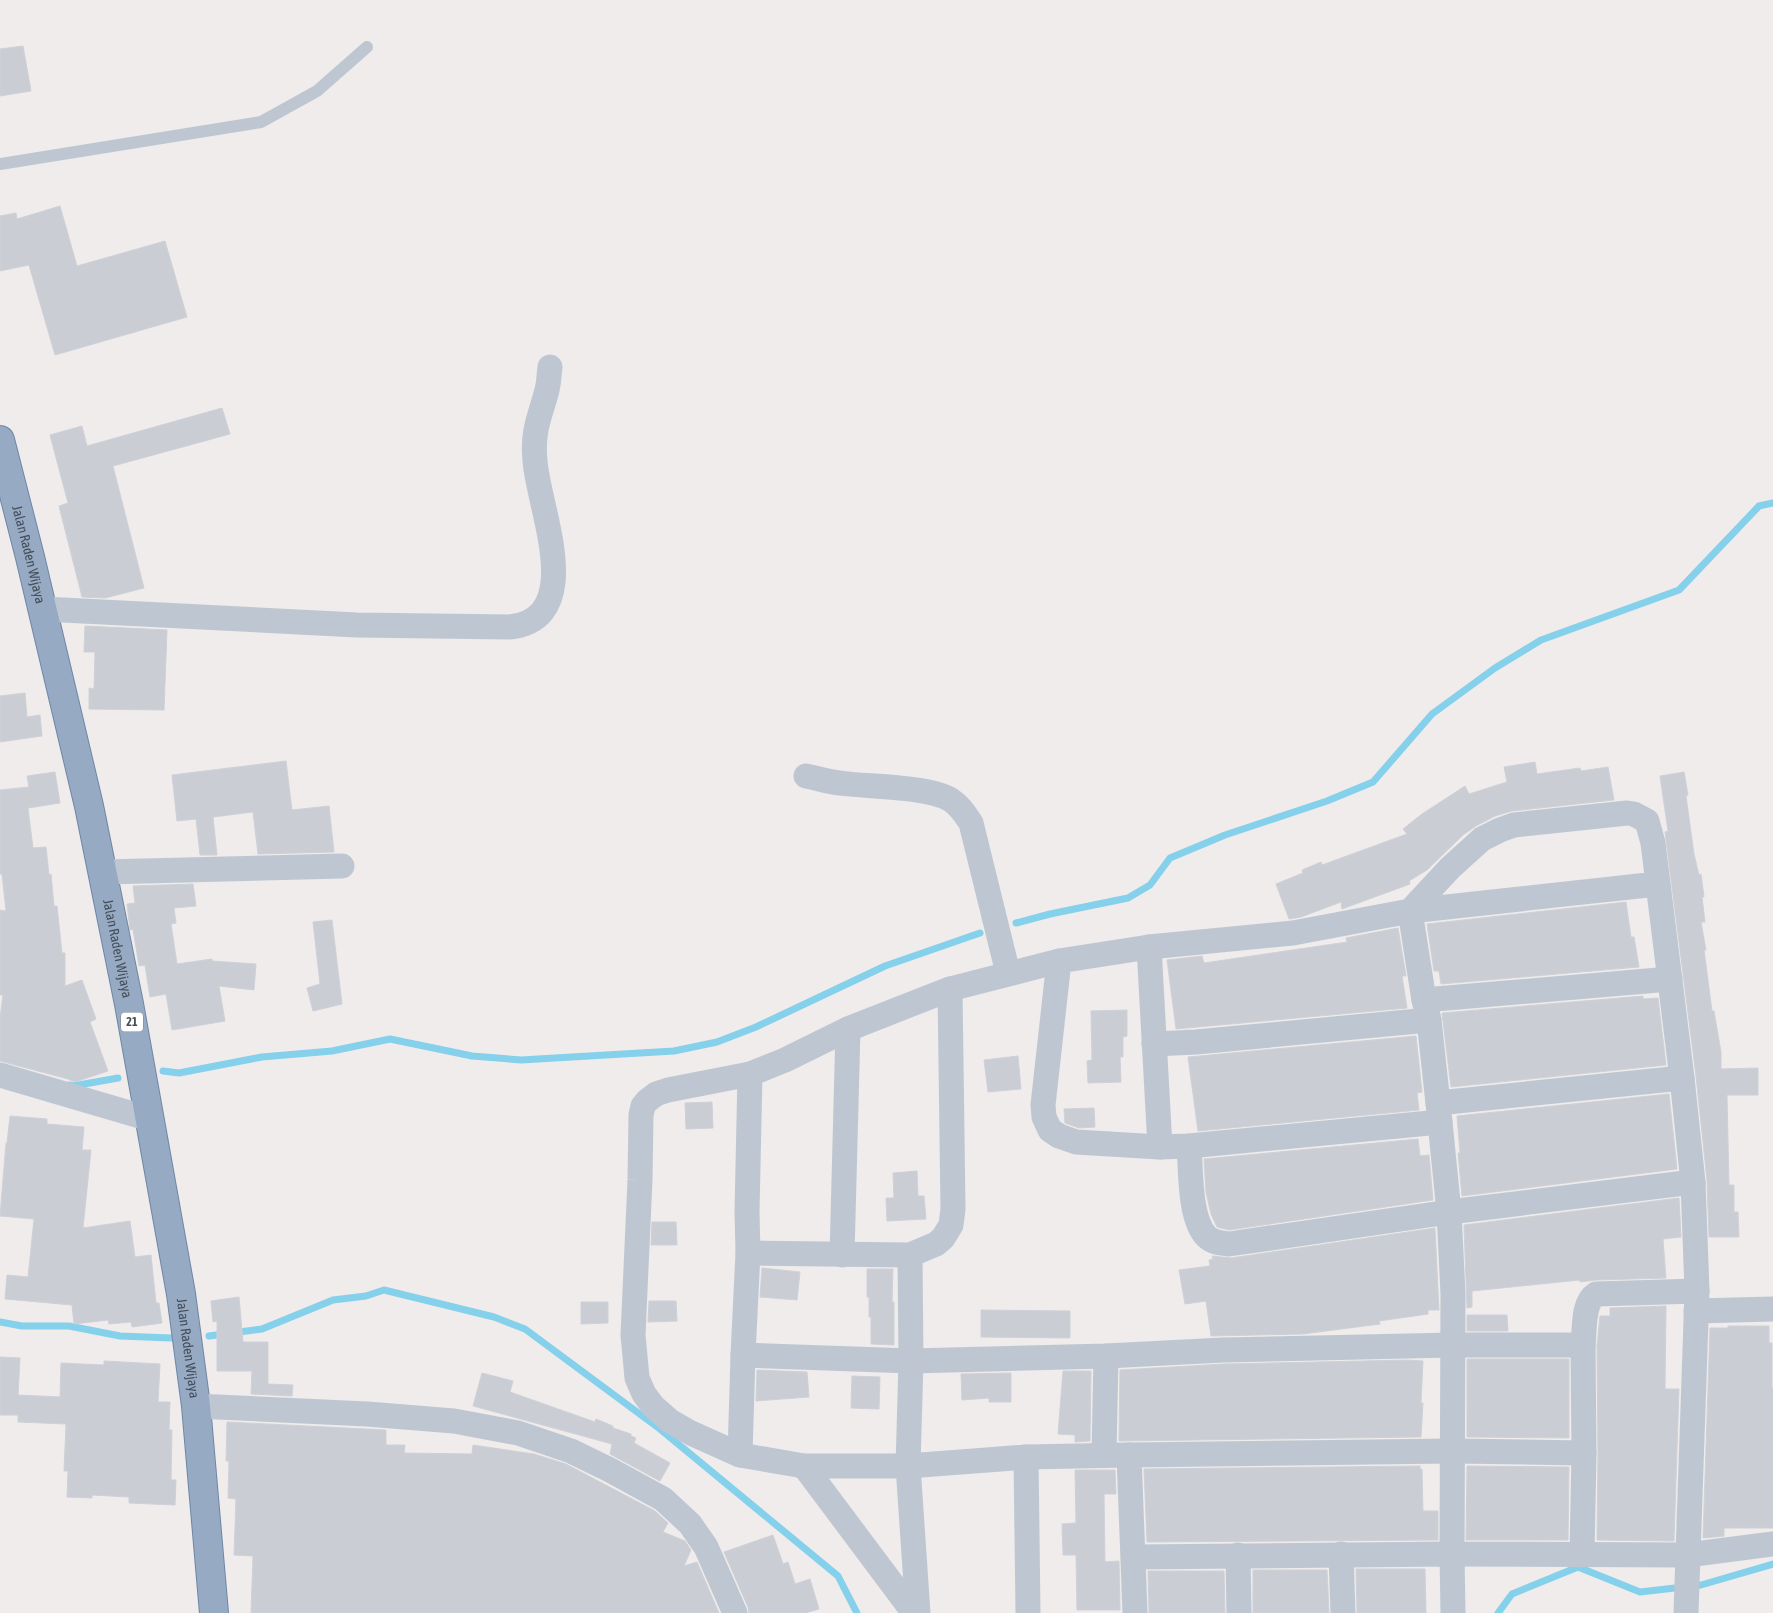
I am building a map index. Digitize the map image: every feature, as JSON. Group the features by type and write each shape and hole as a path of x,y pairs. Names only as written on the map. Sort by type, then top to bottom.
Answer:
{"highway":[{"name":"Jalan Raden Wijaya","path":"0,440 5,479 43,609 102,872 150,1119 181,1294 196,1406 214,1613"}],"street":[{"path":"43,609 357,625 510,627 526,624 538,618 545,607 551,592 554,569 552,546 535,462 534,433 548,388 550,367"},
{"path":"806,776 838,783 907,789 938,794 950,800 962,810 971,823 1008,973"},
{"path":"1410,911 1450,868 1482,839 1500,830 1514,825 1627,813 1634,814 1647,821 1653,843 1693,1182 1696,1302 1686,1613"},
{"path":"102,872 342,866"},
{"path":"1584,1453 1452,1451 1104,1455 908,1466 804,1466 740,1455 691,1433 670,1421 653,1406 644,1394 637,1378 632,1335 640,1180 640,1128 644,1106 656,1094 750,1074 848,1029 950,989 1008,973 1059,961 1149,947 1292,933 1410,911 1657,884"},
{"path":"1410,911 1426,1010 1449,1212 1453,1294 1452,1613"},
{"path":"1149,947 1160,1147"},
{"path":"1059,961 1043,1104 1044,1117 1050,1130 1059,1136 1076,1142 1160,1147 1189,1146 1682,1078"},
{"path":"1154,1044 1196,1042 1670,979"},
{"path":"748,1253 910,1255 936,1244 943,1238 951,1224 952,1200 950,989"},
{"path":"842,1255 848,1029"},
{"path":"740,1455 748,1253 750,1074"},
{"path":"0,1075 150,1119"},
{"path":"1189,1146 1195,1212 1199,1225 1207,1237 1216,1242 1229,1244 1449,1212 1693,1182"},
{"path":"910,1255 911,1361 908,1466 918,1613"},
{"path":"1582,1555 1584,1453 1583,1345 1588,1304 1591,1297 1596,1294 1773,1309"},
{"path":"743,1355 911,1361 1453,1344 1583,1345"},
{"path":"1104,1455 1106,1356"},
{"path":"196,1406 368,1414 454,1421 518,1433 571,1451 663,1499 690,1524 706,1547 735,1613"},
{"path":"1129,1455 1136,1613"},
{"path":"1026,1458 1028,1613"},
{"path":"804,1466 914,1613"},
{"path":"1134,1557 1452,1554 1582,1555 1688,1559 1773,1544"},
{"path":"1340,1554 1343,1613"},
{"path":"1238,1555 1239,1613"}],"lane":[{"path":"0,164 261,122 317,91 367,46"}],"building":[{"path":"23,46 31,91 0,96 0,49"},
{"path":"60,206 77,266 165,241 187,317 55,355 29,265 0,271 0,216 16,213 17,219"},
{"path":"222,408 230,434 113,466 144,588 105,598 82,597 59,506 68,503 50,435 82,426 87,446"},
{"path":"85,626 167,630 164,710 89,709 89,688 94,689 95,652 84,652"},
{"path":"25,693 27,717 40,715 42,736 0,742 0,696"},
{"path":"286,761 292,810 329,806 334,852 258,854 253,812 213,817 217,855 200,855 196,819 177,821 172,775"},
{"path":"1535,762 1537,774 1580,768 1581,771 1608,767 1614,800 1512,811 1495,816 1463,835 1427,870 1409,881 1410,884 1342,909 1341,902 1301,917 1289,919 1276,884 1303,873 1302,870 1321,862 1322,865 1407,834 1403,829 1465,786 1469,794 1507,782 1504,767"},
{"path":"55,772 60,803 28,808 33,848 46,847 54,906 57,906 62,953 65,953 65,986 82,980 96,1019 90,1022 108,1071 75,1082 0,1061 0,1018 3,995 0,995 0,910 6,911 2,874 0,874 0,790 29,787 27,776"},
{"path":"1684,772 1694,854 1699,875 1701,874 1704,897 1702,897 1705,922 1701,922 1706,950 1704,950 1712,1011 1714,1011 1721,1052 1721,1069 1758,1068 1758,1095 1727,1095 1729,1185 1734,1185 1734,1212 1738,1212 1739,1237 1709,1237 1707,1180 1696,1076 1665,832 1668,831 1660,776"},
{"path":"193,884 196,906 174,908 176,923 171,924 177,964 212,959 212,961 256,964 254,990 219,986 225,1021 172,1030 166,994 150,997 145,965 139,966 133,929 130,930 127,904 135,903 133,886"},
{"path":"1626,902 1631,937 1634,937 1639,967 1441,984 1439,971 1434,971 1427,924"},
{"path":"332,920 342,1004 313,1011 307,988 320,984 313,922"},
{"path":"1398,928 1406,976 1402,976 1407,1008 1176,1029 1167,960 1202,956 1204,963 1347,942 1346,938"},
{"path":"1643,996 1643,999 1658,998 1666,1065 1451,1087 1442,1013"},
{"path":"1127,1010 1127,1036 1123,1037 1123,1057 1120,1057 1121,1082 1088,1083 1087,1061 1092,1060 1091,1011"},
{"path":"1416,1036 1422,1092 1417,1093 1419,1110 1198,1131 1188,1057"},
{"path":"1018,1056 1021,1089 988,1092 984,1060"},
{"path":"1669,1094 1677,1169 1462,1196 1457,1116"},
{"path":"712,1102 713,1128 686,1129 685,1103"},
{"path":"1094,1108 1095,1127 1079,1128 1065,1123 1064,1109"},
{"path":"10,1116 47,1119 47,1124 84,1127 82,1150 91,1150 83,1228 130,1221 135,1257 151,1255 156,1303 159,1303 162,1323 132,1327 131,1322 109,1324 108,1320 74,1324 72,1305 5,1299 7,1275 28,1277 34,1219 0,1216"},
{"path":"1418,1139 1420,1156 1429,1155 1433,1200 1229,1230 1217,1227 1211,1214 1206,1192 1204,1159"},
{"path":"917,1171 918,1196 924,1196 926,1219 887,1221 886,1198 894,1198 893,1173"},
{"path":"1679,1198 1681,1237 1663,1239 1666,1278 1580,1282 1580,1280 1472,1291 1472,1307 1467,1308 1464,1225"},
{"path":"652,1222 676,1222 677,1245 651,1245"},
{"path":"1435,1228 1439,1310 1428,1310 1428,1314 1379,1321 1380,1324 1303,1334 1211,1336 1206,1301 1185,1304 1179,1270 1210,1266 1209,1260 1213,1259 1212,1256 1231,1258"},
{"path":"762,1268 800,1272 797,1300 760,1297"},
{"path":"867,1269 893,1269 894,1345 871,1344"},
{"path":"239,1297 243,1342 268,1342 268,1384 293,1385 292,1396 251,1394 252,1371 217,1371 217,1321 213,1322 211,1301"},
{"path":"649,1301 676,1301 677,1321 648,1322"},
{"path":"581,1302 608,1302 608,1323 581,1324"},
{"path":"1666,1306 1665,1389 1679,1389 1674,1541 1597,1540 1597,1346 1600,1316 1610,1316 1610,1308"},
{"path":"981,1310 1070,1311 1070,1338 981,1337"},
{"path":"1467,1315 1507,1315 1508,1331 1467,1331"},
{"path":"1728,1326 1769,1326 1769,1343 1772,1343 1773,1388 1773,1528 1724,1528 1724,1536 1703,1538 1710,1328 1728,1328"},
{"path":"0,1357 20,1358 18,1395 60,1397 61,1363 104,1365 104,1361 160,1364 158,1402 170,1402 169,1430 172,1430 171,1480 176,1480 175,1505 129,1503 129,1497 92,1495 92,1498 67,1497 68,1471 64,1471 66,1424 18,1422 18,1415 0,1415"},
{"path":"1467,1359 1569,1359 1569,1438 1467,1437"},
{"path":"1423,1361 1421,1437 1119,1441 1120,1370 1224,1364"},
{"path":"757,1370 807,1372 809,1397 756,1401"},
{"path":"1063,1371 1091,1371 1090,1441 1075,1442 1075,1435 1058,1434"},
{"path":"482,1373 513,1381 510,1392 595,1422 596,1419 613,1426 613,1428 631,1434 631,1436 636,1438 634,1443 670,1463 660,1481 610,1454 612,1444 473,1406"},
{"path":"1011,1373 1011,1402 989,1402 989,1398 962,1400 961,1374"},
{"path":"852,1376 880,1377 879,1409 851,1408"},
{"path":"227,1422 386,1430 386,1445 405,1445 404,1453 472,1454 473,1445 534,1454 566,1464 655,1511 668,1523 663,1532 685,1541 691,1550 684,1566 697,1562 719,1613 251,1613 253,1556 234,1555 236,1499 228,1498 229,1461 226,1461"},
{"path":"1420,1466 1420,1469 1422,1469 1423,1511 1438,1511 1438,1540 1147,1542 1144,1469"},
{"path":"1467,1466 1569,1467 1568,1540 1466,1540"},
{"path":"1075,1470 1115,1470 1116,1494 1104,1494 1105,1562 1119,1561 1120,1610 1077,1610 1076,1555 1063,1555 1062,1524 1076,1523"},
{"path":"773,1535 783,1564 788,1562 795,1584 810,1579 819,1609 805,1613 749,1613 724,1552"},
{"path":"1356,1569 1425,1569 1426,1613 1357,1613"},
{"path":"1253,1570 1327,1570 1329,1613 1253,1613"},
{"path":"1148,1571 1224,1571 1225,1613 1149,1613"}],"waterway":[{"path":"1016,923 1128,898 1150,885 1170,858 1225,835 1327,801 1373,782 1432,714 1495,668 1541,640 1679,590 1759,506 1773,503"},
{"path":"163,1071 179,1073 262,1057 332,1051 390,1039 472,1056 521,1060 674,1051 717,1042 756,1027 885,966 980,933"},
{"path":"69,1085 73,1086 118,1078"},
{"path":"209,1336 262,1329 333,1300 366,1296 384,1290 494,1317 525,1329 660,1429 838,1576 857,1613"},
{"path":"0,1322 22,1326 69,1326 120,1336 171,1338"},
{"path":"1498,1613 1512,1594 1578,1567 1640,1592 1701,1585 1773,1564"}]}
